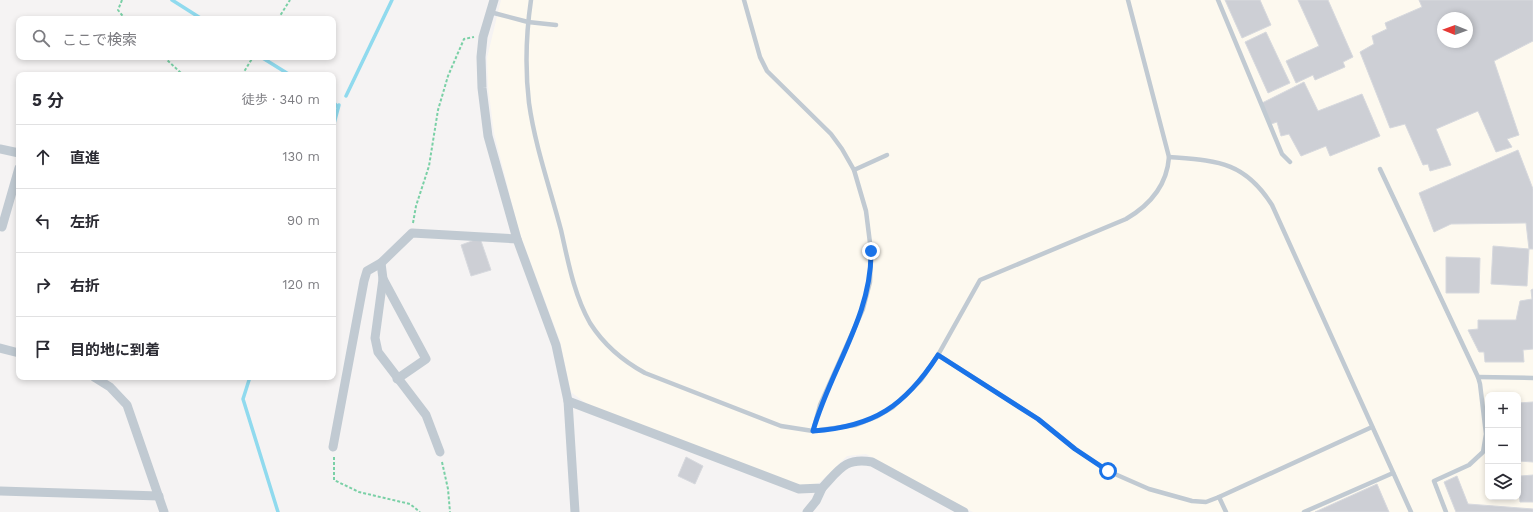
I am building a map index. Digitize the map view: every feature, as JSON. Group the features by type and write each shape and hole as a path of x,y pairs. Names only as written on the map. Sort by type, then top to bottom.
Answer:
{"street":[{"path":"494,0 483,37 481,57 482,88 488,136 517,239 556,345 568,401 575,512"},
{"path":"0,149 16,152"},
{"path":"2,226 16,178"},
{"path":"333,447 367,271 381,263 412,233 517,239"},
{"path":"381,263 383,279 375,338 378,352 397,379 426,415 440,452"},
{"path":"383,279 426,359 397,379"},
{"path":"0,348 16,352"},
{"path":"99,380 110,387 127,405 164,512"},
{"path":"568,401 799,489 822,488"},
{"path":"807,512 816,501 822,488 850,461 861,460 872,462 964,512"},
{"path":"0,491 158,496"}],"lane":[{"path":"531,0 528,22 528,85 533,122 576,289 590,322 602,339 629,364 645,373 782,426 813,431 856,425 876,417 893,407 908,394 921,380 938,355 980,280 1126,219 1137,213 1158,192 1169,157 1128,0"},
{"path":"744,0 760,57 767,71 831,134 854,170 866,211 871,251 870,282 863,310 820,405 813,431"},
{"path":"1218,0 1282,154 1290,162"},
{"path":"490,12 528,22 556,24"},
{"path":"854,170 887,155"},
{"path":"1169,157 1221,163 1238,169 1262,189 1272,205 1411,512"},
{"path":"1380,169 1478,377 1486,434 1483,452 1469,465 1434,481 1446,512"},
{"path":"938,355 1038,419 1075,449 1108,471 1149,489 1192,501 1206,502 1219,497 1372,427"},
{"path":"1478,377 1533,378"},
{"path":"1304,512 1393,473"},
{"path":"1219,497 1226,512"}],"path":[{"path":"122,0 118,10 123,16"},
{"path":"280,16 290,0"},
{"path":"412,233 416,206 429,166 438,110 448,76 464,39 470,37 483,37"},
{"path":"167,60 180,72"},
{"path":"244,72 252,60"},
{"path":"333,447 334,480 359,492 410,504 420,512"},
{"path":"440,452 448,489 450,512"}],"shaded area":[{"path":"501,0 1533,0 1533,512 973,512 866,454 847,456 820,482 811,486 801,486 587,404 571,392 560,341 519,231 494,133 488,86 487,58"}],"building":[{"path":"1225,0 1260,0 1271,25 1242,38"},
{"path":"1298,0 1328,0 1353,57 1343,62 1345,67 1315,80 1313,75 1296,83 1286,61 1319,46"},
{"path":"1419,0 1533,0 1533,41 1494,61 1519,135 1507,139 1512,147 1496,152 1478,111 1436,129 1451,165 1430,171 1428,164 1423,165 1405,124 1390,128 1360,52 1374,44 1372,36 1387,29 1385,23 1422,7"},
{"path":"1266,32 1290,83 1268,93 1245,42"},
{"path":"1304,82 1318,111 1362,94 1380,136 1330,156 1326,146 1301,156 1289,134 1281,136 1277,122 1271,124 1262,103"},
{"path":"1518,150 1533,189 1533,249 1529,249 1526,223 1451,224 1434,232 1419,193"},
{"path":"480,238 491,270 471,276 461,245"},
{"path":"1493,246 1529,249 1527,286 1491,284"},
{"path":"1446,257 1480,258 1479,293 1446,293"},
{"path":"1533,289 1533,349 1523,350 1524,362 1485,362 1484,352 1479,352 1468,330 1478,329 1478,320 1516,320 1520,301 1532,299 1531,290"},
{"path":"1533,402 1533,462 1521,461 1521,403"},
{"path":"686,457 703,466 695,484 678,476"},
{"path":"1533,475 1533,502 1520,502 1521,476"},
{"path":"1457,476 1468,504 1533,509 1533,512 1456,512 1444,482"},
{"path":"1377,484 1389,512 1315,512"}],"waterway":[{"path":"172,0 197,16"},
{"path":"346,96 392,0"},
{"path":"266,60 285,72"},
{"path":"336,116 339,105"},
{"path":"249,380 243,399 278,512"}],"route":[{"path":"871,251 870,282 863,310 820,405 813,431 833,430 856,425 876,417 893,407 921,380 938,355 1038,419 1075,449 1108,471"}]}
